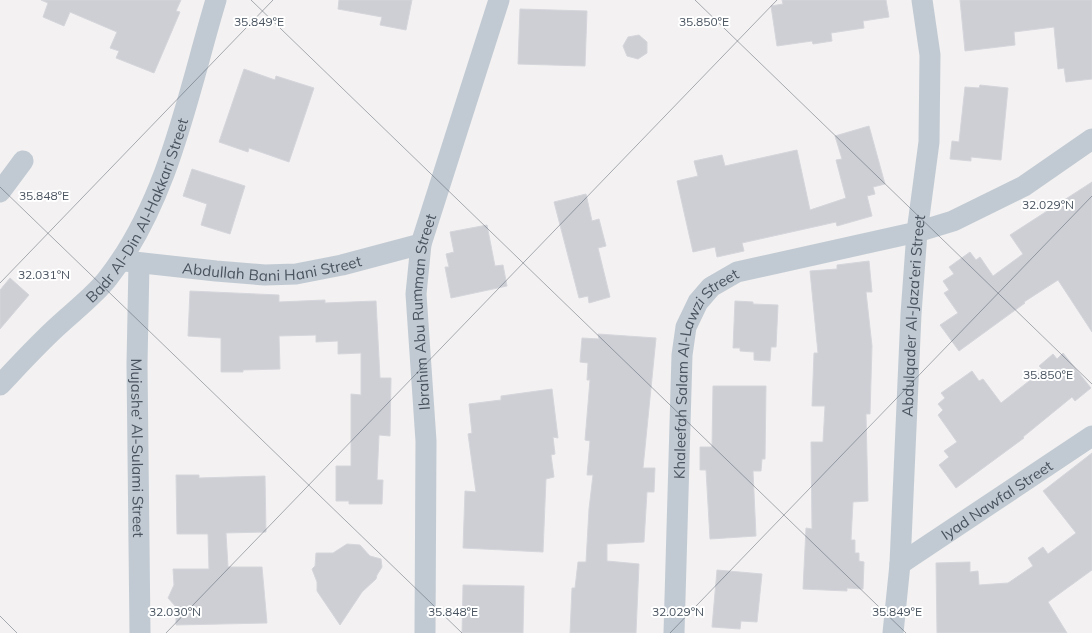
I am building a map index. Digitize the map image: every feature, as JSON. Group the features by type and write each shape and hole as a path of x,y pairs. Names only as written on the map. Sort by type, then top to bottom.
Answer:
{"street":[{"name":"Badr Al-Din Al-Hakkari Street","path":"0,385 48,334 107,280 130,262 152,207 175,140 216,0"},
{"name":"Ibrahim Abu Rumman Street","path":"425,633 426,441 416,294 421,244 499,0"},
{"name":"Abdulqader Al-Jaza‘eri Street","path":"893,633 900,564 911,314 917,232 928,142 930,56 922,0"},
{"name":"Khaleefah Salam Al-Lawzi Street","path":"674,633 682,355 686,326 698,302 711,287 737,272 917,232 953,221 1024,186 1092,139"},
{"path":"0,192 23,161"},
{"name":"Abdullah Bani Hani Street","path":"130,262 235,273 296,274 342,265 421,244"},
{"name":"Mujashe‘ Al-Sulami Street","path":"130,262 137,364 140,633"},
{"name":"Iyad Nawfal Street","path":"900,564 1092,436"}],"building":[{"path":"41,0 181,0 176,11 180,12 154,73 116,58 119,51 110,48 117,32 70,12 64,26 43,17 48,3"},
{"path":"339,0 412,0 406,30 380,25 382,17 338,9"},
{"path":"782,0 886,0 889,17 863,21 864,28 831,33 832,41 813,44 812,41 777,46 771,6 783,4"},
{"path":"960,0 1092,0 1092,79 1066,82 1064,68 1058,69 1054,27 1014,32 1015,45 965,51"},
{"path":"520,9 587,11 585,66 518,64"},
{"path":"639,35 647,42 647,53 638,59 627,56 623,46 628,37"},
{"path":"244,69 275,80 276,76 314,88 289,162 249,148 248,152 219,142"},
{"path":"980,85 1008,88 1001,160 971,157 971,161 950,159 952,141 959,142 965,87 979,88"},
{"path":"869,126 885,184 873,187 875,194 867,196 872,216 837,226 836,222 742,243 744,251 717,257 715,247 693,252 677,181 698,176 694,161 722,155 725,166 797,150 810,210 846,198 836,160 842,159 835,136"},
{"path":"192,169 245,186 230,234 201,225 207,204 183,196"},
{"path":"1092,182 1092,332 1058,280 1024,302 959,351 940,325 958,313 944,293 949,290 943,281 954,274 949,267 970,252 976,260 980,257 993,276 1023,254 1010,235"},
{"path":"586,194 592,221 599,219 606,246 598,248 610,297 589,303 588,296 579,298 554,202"},
{"path":"487,225 495,266 503,265 507,286 451,298 445,267 449,267 446,254 454,252 450,232"},
{"path":"869,261 872,292 866,292 872,346 870,414 866,414 868,501 853,502 851,540 855,540 855,553 859,553 859,561 864,562 863,589 847,588 847,591 803,589 806,528 812,529 811,442 823,442 825,406 812,406 814,353 818,353 810,271 837,269 837,265"},
{"path":"10,278 29,295 0,329 0,290"},
{"path":"190,291 279,295 279,302 325,300 325,303 376,301 380,378 391,378 390,436 379,435 377,480 383,480 382,504 349,504 349,501 336,501 336,466 351,466 351,394 361,395 361,353 338,354 338,341 316,342 316,335 279,336 280,369 221,372 221,338 188,336"},
{"path":"735,301 778,305 776,347 771,347 770,361 754,360 754,352 740,351 740,348 733,348"},
{"path":"598,334 656,338 643,468 655,468 654,492 647,492 644,542 607,544 607,561 639,564 636,633 570,633 572,588 575,588 578,562 586,562 593,475 587,475 590,441 585,440 590,380 587,380 588,363 580,362 582,338 599,339"},
{"path":"1063,353 1091,388 1075,401 1072,397 1024,438 956,488 939,465 949,457 944,451 957,442 938,415 943,410 938,404 945,398 941,393 972,371 979,381 983,379 1001,403 1043,370 1039,366 1053,354 1057,359"},
{"path":"713,386 766,386 765,459 762,459 761,471 753,471 756,536 710,539 706,470 700,470 700,447 712,447"},
{"path":"552,389 558,438 553,437 555,454 551,455 554,477 546,479 543,552 463,548 465,491 476,492 468,434 472,433 469,404 501,400 501,396"},
{"path":"1092,453 1092,570 1048,602 1067,633 937,633 936,563 970,562 970,572 978,571 979,585 1008,583 1033,566 1028,558 1043,547 1048,554 1076,533 1043,491"},
{"path":"176,475 199,475 199,478 265,476 266,532 226,533 228,567 262,567 267,623 176,625 176,607 168,598 174,585 173,569 209,569 208,534 177,534"},
{"path":"347,544 360,545 370,556 381,559 382,567 376,579 362,592 340,625 317,591 317,582 312,569 315,566 316,553 333,553"},
{"path":"717,570 762,574 757,622 741,621 740,629 712,627"},
{"path":"463,585 524,586 523,633 462,633"}]}
